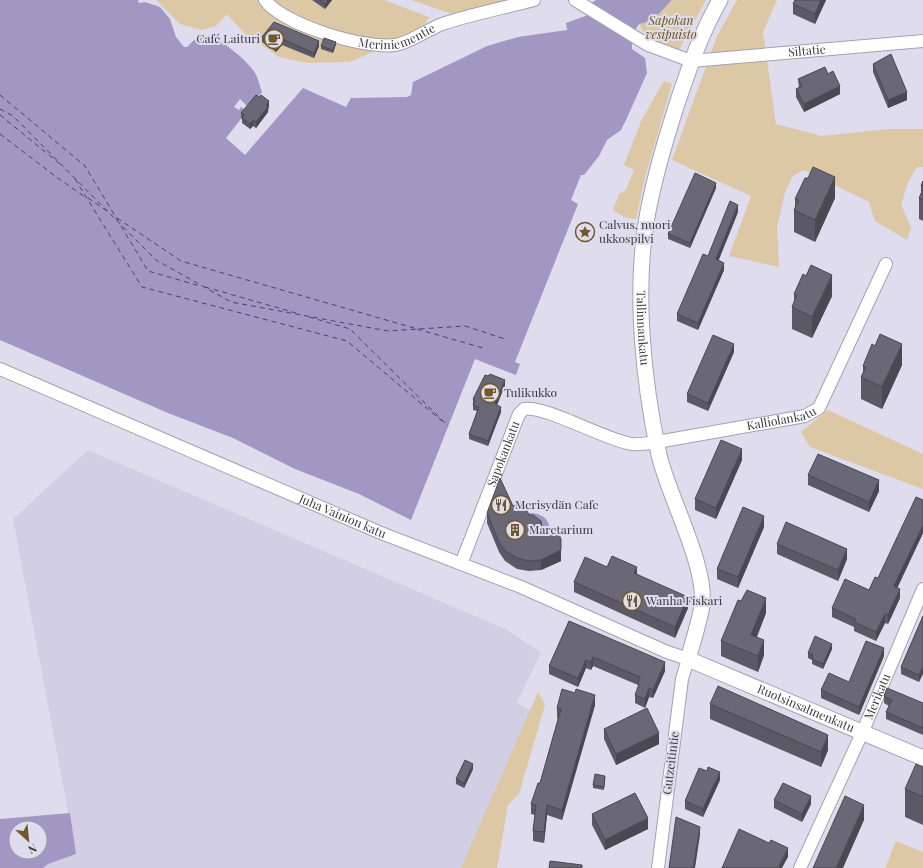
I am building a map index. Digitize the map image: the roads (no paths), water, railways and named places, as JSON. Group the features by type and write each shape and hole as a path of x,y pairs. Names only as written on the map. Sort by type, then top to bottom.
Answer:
{"street":[{"name":"Meriniementie","path":"265,0 272,9 321,32 357,43 396,45 443,24 534,0"},
{"name":"Tallinnankatu","path":"688,659 702,606 700,580 695,560 664,474 657,442 647,375 641,297 647,217 665,142 691,61 720,0"},
{"path":"577,1 648,46 691,61"},
{"name":"Siltatie","path":"691,61 923,41"},
{"name":"Kalliolankatu","path":"657,442 805,416 819,408 886,264"},
{"name":"Juha Vainion katu","path":"0,369 380,533 521,587 668,652 688,659"},
{"name":"Sapokankatu","path":"461,564 519,414 524,409 537,410 602,435 633,444 657,442"},
{"name":"Merikatu","path":"800,868 863,732 923,590"},
{"name":"Ruotsinsalmenkatu","path":"688,659 923,758"},
{"name":"Gutzeitintie","path":"658,868 682,679 688,659"}],"place":[{"name":"Café Laituri","path":"274,39"},
{"name":"Calvus, nuori ukkospilvi","path":"585,232"},
{"name":"Tulikukko","path":"490,393"},
{"name":"Merisydän Cafe","path":"501,505"},
{"name":"Maretarium","path":"515,530"},
{"name":"Wanha Fiskari","path":"632,601"}],"park label":[{"name":"Sapokan vesipuisto","path":"671,28"}]}
